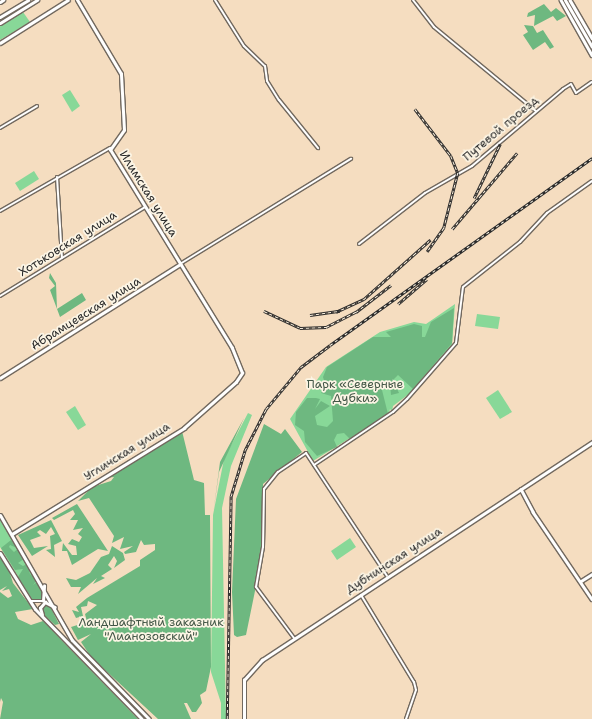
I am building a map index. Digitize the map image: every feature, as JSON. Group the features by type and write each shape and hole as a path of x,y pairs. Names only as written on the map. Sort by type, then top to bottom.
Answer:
{"main road":[{"path":"0,17 28,0"},
{"path":"0,23 37,0"},
{"path":"565,0 592,46"},
{"path":"0,515 44,586 72,640 149,719"},
{"path":"0,553 29,600 42,616 142,719"}],"street":[{"path":"0,43 68,0"},
{"name":"Илимская улица","path":"77,0 121,74 124,130 121,139 110,148 238,359 242,373"},
{"path":"215,0 244,46 265,66 267,81 279,100 318,148"},
{"path":"413,0 434,26 536,111"},
{"path":"561,0 592,55"},
{"path":"570,0 592,38"},
{"name":"Путевой проезд","path":"359,244 425,193 472,166 536,111 568,86 576,93 592,82"},
{"path":"0,128 37,106"},
{"path":"0,211 110,148"},
{"path":"180,264 351,159"},
{"path":"57,177 62,258"},
{"path":"314,464 393,412 407,398 456,343 463,287 520,242 547,213 592,181"},
{"name":"Хотьковская улица","path":"0,296 145,207"},
{"name":"Абрамцевская улица","path":"0,378 180,264"},
{"name":"Угличская улица","path":"12,534 184,428 242,373"},
{"name":"Дубнинская улица","path":"244,719 247,676 264,658 592,442"},
{"path":"294,638 256,587 263,547 264,489 278,472 306,453 387,576"},
{"path":"521,488 548,536 581,581 592,599"},
{"path":"581,581 592,574"},
{"path":"29,600 43,601 44,586"},
{"path":"361,594 414,682 416,690 406,719"},
{"path":"42,616 40,608 45,602 55,607"}],"green space":[{"path":"544,4 551,12 556,8 566,16 557,21 553,16 534,26 535,15 527,17 528,13"},
{"path":"23,12 30,22 0,40 0,26"},
{"path":"524,25 533,26 537,33 543,30 554,47 550,49 545,42 533,50 523,35 528,32"},
{"path":"70,90 80,106 72,112 62,95"},
{"path":"34,171 39,179 20,191 15,183"},
{"path":"50,273 56,283 57,309 50,290 55,286 49,278"},
{"path":"82,293 86,300 60,317 57,309"},
{"name":"Парк «Северные Дубки»","path":"455,304 452,345 409,394 393,406 392,412 390,409 389,414 313,461 290,419 326,367 380,332 414,322 426,324"},
{"name":"Парк «Северные Дубки»","path":"454,308 452,343 413,389 398,375 393,380 399,393 391,395 390,384 384,380 381,386 388,414 350,439 344,433 337,434 334,440 337,447 317,456 305,442 304,431 295,425 296,412 307,398 316,398 320,399 315,409 321,401 330,406 315,416 317,425 327,427 333,421 331,396 321,393 326,387 323,377 327,367 373,337 391,337 386,332 414,324 422,326 422,337 425,337 431,322"},
{"path":"477,314 500,317 498,329 475,326"},
{"path":"498,390 512,412 500,419 486,398"},
{"path":"75,406 86,425 78,430 66,412"},
{"path":"248,413 252,415 231,466 222,508 226,719 221,719 221,703 211,672 213,515 224,459"},
{"path":"244,418 219,472 213,515 220,462"},
{"path":"264,424 281,434 285,429 302,452 263,484 262,543 255,591 246,635 237,637 234,635 232,592 236,499"},
{"name":"Ландшафтный заказник \"Лианозовский\"","path":"182,431 194,480 204,483 205,515 210,515 211,667 206,691 200,695 202,703 196,712 192,712 187,703 184,703 191,719 158,719 91,657 81,642 91,634 78,640 71,627 87,622 85,614 97,605 88,601 87,606 81,607 83,616 76,618 72,610 79,612 76,607 87,598 140,566 140,560 155,550 155,544 144,545 141,540 136,552 125,554 124,552 133,546 120,549 124,537 112,543 114,536 89,498 78,501 92,487 111,481 114,477 105,478"},
{"path":"77,504 108,551 98,549 72,565 67,551 62,551 63,543 72,555 77,555 76,546 68,544 72,539 79,542 82,537 78,534 83,528 73,530 78,520 70,520 75,514 73,510 54,520 52,518"},
{"path":"0,520 43,588 43,600 32,599 0,547"},
{"path":"51,520 62,541 54,545 55,557 46,550 51,549 50,536 55,534 51,527 46,534 40,530 37,532 41,536 30,540 34,548 48,546 32,556 18,535"},
{"path":"350,538 356,547 337,560 331,551"},
{"path":"11,540 17,548 10,545 9,547 14,552 19,548 24,559 18,563 23,566 27,564 30,574 37,580 33,585 37,582 44,591 42,600 33,600 18,577 23,569 15,570 1,548"},
{"path":"112,546 123,553 125,560 114,568 117,561 114,556 108,565 112,569 101,576 105,578 93,584 97,578 78,594 81,587 71,587 66,578 76,580 90,573 101,557 109,554"},
{"name":"Ландшафтный заказник \"Лианозовский\"","path":"0,558 8,567 13,583 33,609 15,612 18,619 31,625 43,621 138,719 0,719 3,702 1,698 0,702 0,592 8,598 12,596 9,589 2,591 7,586 0,590"},
{"path":"44,604 49,604 59,624 55,625 42,613"}],"railway":[{"path":"415,109 451,156 458,173 444,228 427,252"},
{"path":"474,198 500,144"},
{"path":"452,229 517,153"},
{"path":"227,719 231,496 245,450 266,409 301,367 592,158"},
{"path":"336,312 364,299 430,240"},
{"path":"398,304 427,279"},
{"path":"264,311 300,328 326,327 356,312 391,285"},
{"path":"310,315 340,311"}]}
